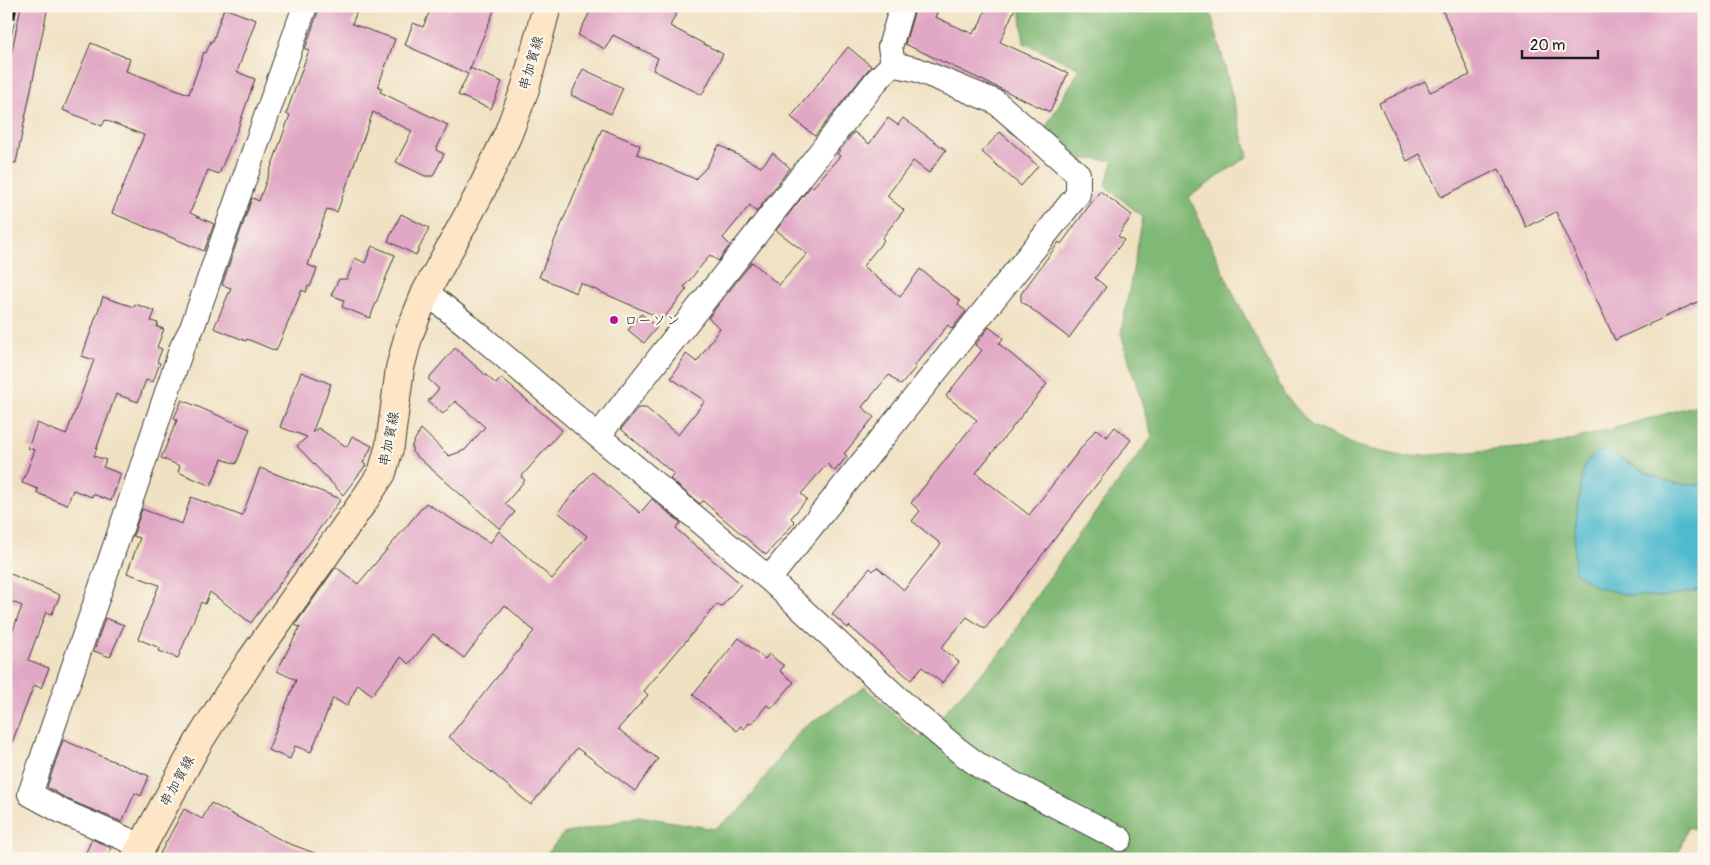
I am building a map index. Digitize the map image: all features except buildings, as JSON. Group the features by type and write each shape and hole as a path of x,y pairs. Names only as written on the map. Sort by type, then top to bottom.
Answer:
{"main road":[{"name":"串加賀線","path":"138,852 198,743 232,688 364,502 382,473 390,445 400,368 410,334 426,292 480,195 508,134 525,89 547,6"}],"street":[{"path":"138,852 30,794 182,347 192,328 305,6"},
{"path":"893,64 890,47 902,6"},
{"path":"598,436 876,81 893,64"},
{"path":"769,580 1078,194 1078,174 996,102 918,70 893,64"},
{"path":"426,292 769,580 914,713 981,767 1120,839"}],"green space":[{"path":"1020,6 1209,6 1248,156 1189,197 1233,293 1284,394 1312,426 1359,447 1407,457 1554,445 1704,403 1704,485 1678,484 1667,481 1646,472 1613,453 1579,496 1576,528 1595,586 1627,595 1664,597 1704,589 1704,832 1688,827 1676,859 543,859 563,834 639,816 714,829 740,811 799,731 865,687 920,738 1008,645 1023,616 1075,540 1152,437 1121,333 1143,217 1105,186 1114,160 1081,159 1045,128 1080,69 1024,43"}],"water":[{"path":"1604,450 1663,480 1680,484 1704,485 1704,589 1664,597 1627,595 1595,586 1575,572 1576,517 1585,463"}],"railway":[{"path":"6,51 15,6"}],"place":[{"name":"ローソン","path":"614,320"}]}
